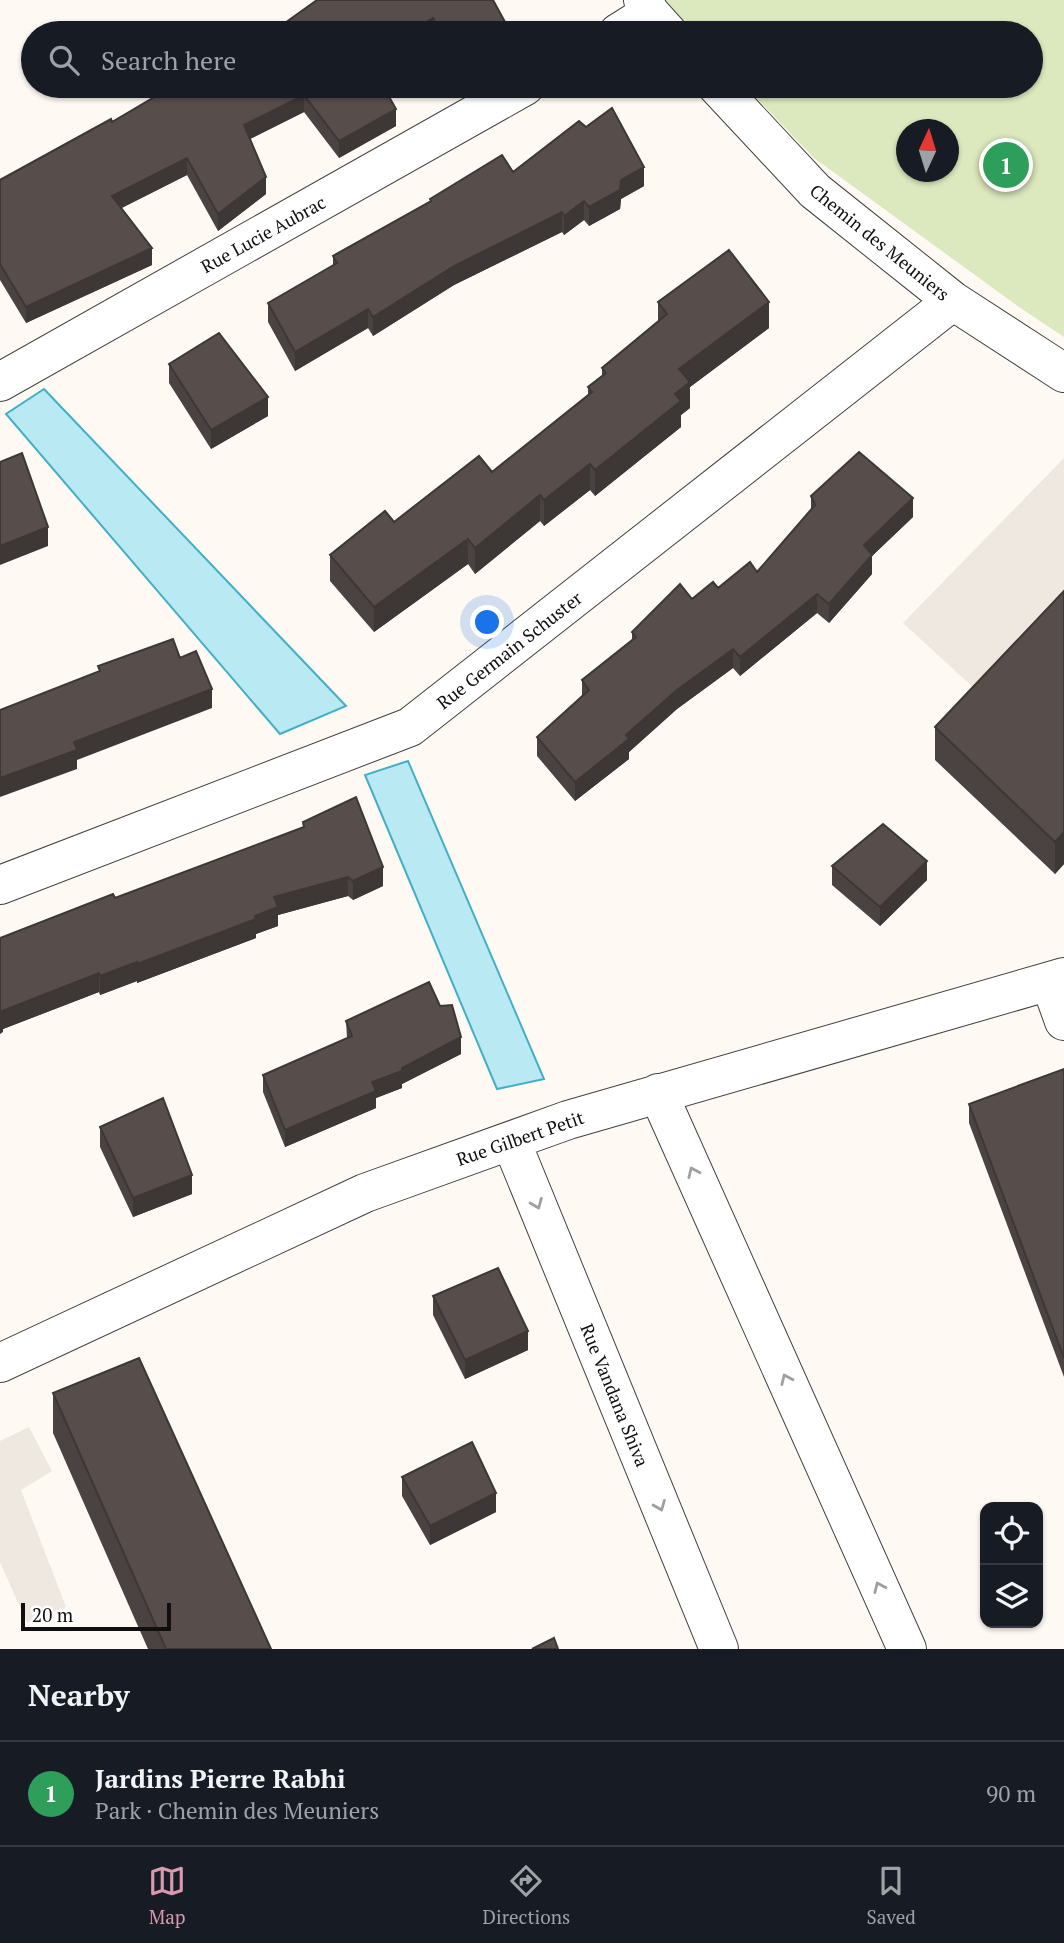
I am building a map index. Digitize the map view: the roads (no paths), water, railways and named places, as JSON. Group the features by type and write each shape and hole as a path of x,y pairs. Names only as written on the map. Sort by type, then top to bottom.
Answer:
{"street":[{"name":"Rue Lucie Aubrac","path":"0,382 504,98"},
{"name":"Chemin des Meuniers","path":"728,98 815,191 953,301 1064,373"},
{"name":"Rue Germain Schuster","path":"0,885 410,727 953,301"},
{"path":"1057,980 1064,1021"},
{"name":"Rue Gilbert Petit","path":"0,1363 365,1193 568,1120 1057,980"},
{"path":"658,1093 907,1649"},
{"name":"Rue Vandana Shiva","path":"511,1141 719,1649"}],"water":[{"path":"44,389 346,706 280,734 6,414"},
{"path":"408,761 544,1079 497,1089 365,775"}],"place":[{"name":"Jardins Pierre Rabhi","path":"1006,165"}]}
